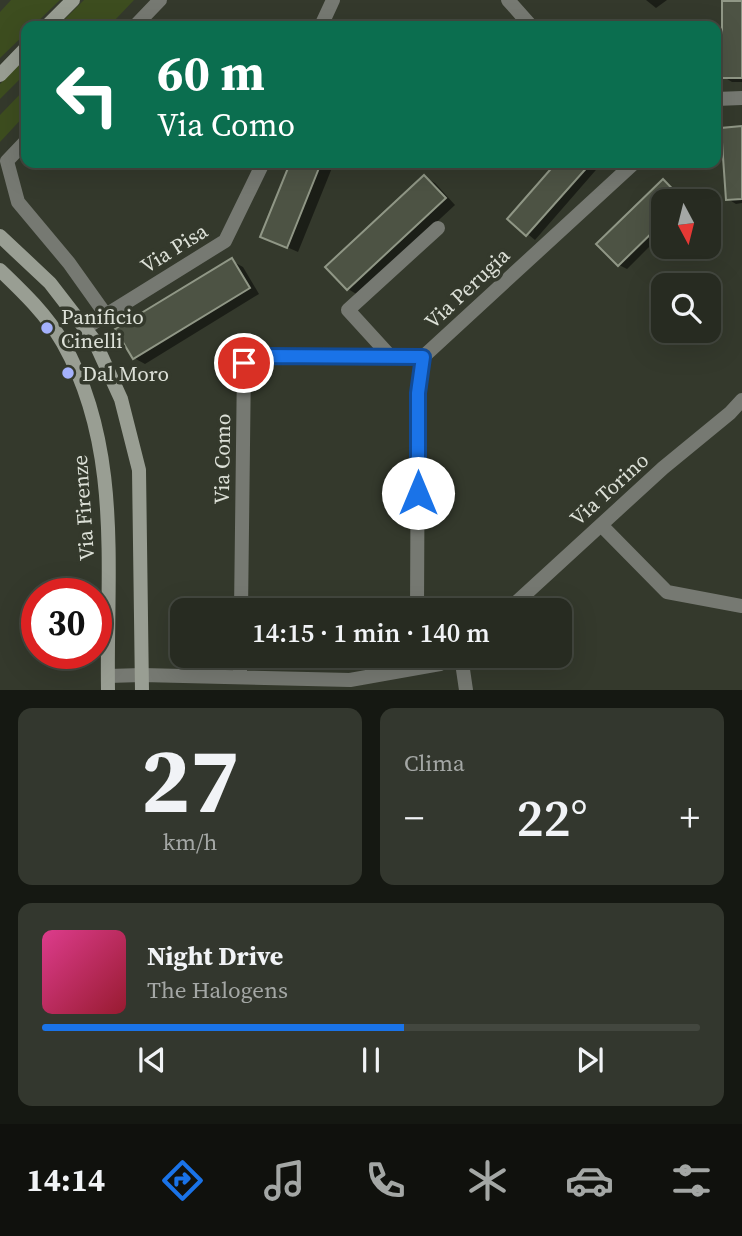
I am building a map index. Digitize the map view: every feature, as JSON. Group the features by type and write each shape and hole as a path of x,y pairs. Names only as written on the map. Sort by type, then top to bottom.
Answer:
{"street":[{"path":"52,21 73,0"},
{"path":"140,21 160,0"},
{"path":"323,21 333,0"},
{"path":"508,0 527,21"},
{"path":"0,75 21,53"},
{"path":"721,99 742,98"},
{"path":"21,146 7,161 18,202 69,263 106,315"},
{"name":"Via Pisa","path":"85,328 225,241 261,168"},
{"name":"Via Perugia","path":"417,598 418,393 423,357 629,168"},
{"path":"390,356 348,310 438,228"},
{"path":"0,236 50,284 94,340 121,399 139,470 142,690"},
{"name":"Via Firenze","path":"0,270 21,290 64,344 91,405 106,476 109,552 108,683"},
{"name":"Via Como","path":"241,598 244,363 260,356 423,357"},
{"name":"Via Torino","path":"521,598 663,468 742,400"},
{"path":"601,525 667,592 742,606"},
{"path":"240,668 240,677"},
{"path":"108,683 142,675 240,677 302,684 350,680 397,668"},
{"path":"461,668 466,690"}],"green space":[{"path":"11,0 60,0 38,21 21,21 21,38 0,58 0,12"},
{"path":"84,0 134,0 116,21 63,21"},
{"path":"21,63 21,78 0,99 0,84"},
{"path":"21,93 21,119 0,142 0,115"}],"building":[{"path":"722,1 742,1 742,78 722,78"},
{"path":"742,126 742,199 726,200 721,128"},
{"path":"288,168 319,168 287,248 260,237"},
{"path":"552,168 587,168 526,236 507,219"},
{"path":"424,175 446,198 347,290 325,267"},
{"path":"663,179 673,189 653,189"},
{"path":"651,191 651,234 618,266 596,244"},
{"path":"232,258 250,288 133,359 115,329"}],"place":[{"name":"Panificio Cinelli","path":"47,328"},
{"name":"Dal Moro","path":"68,373"}],"route":[{"path":"244,363 260,356 423,357 418,393 418,493"}]}
